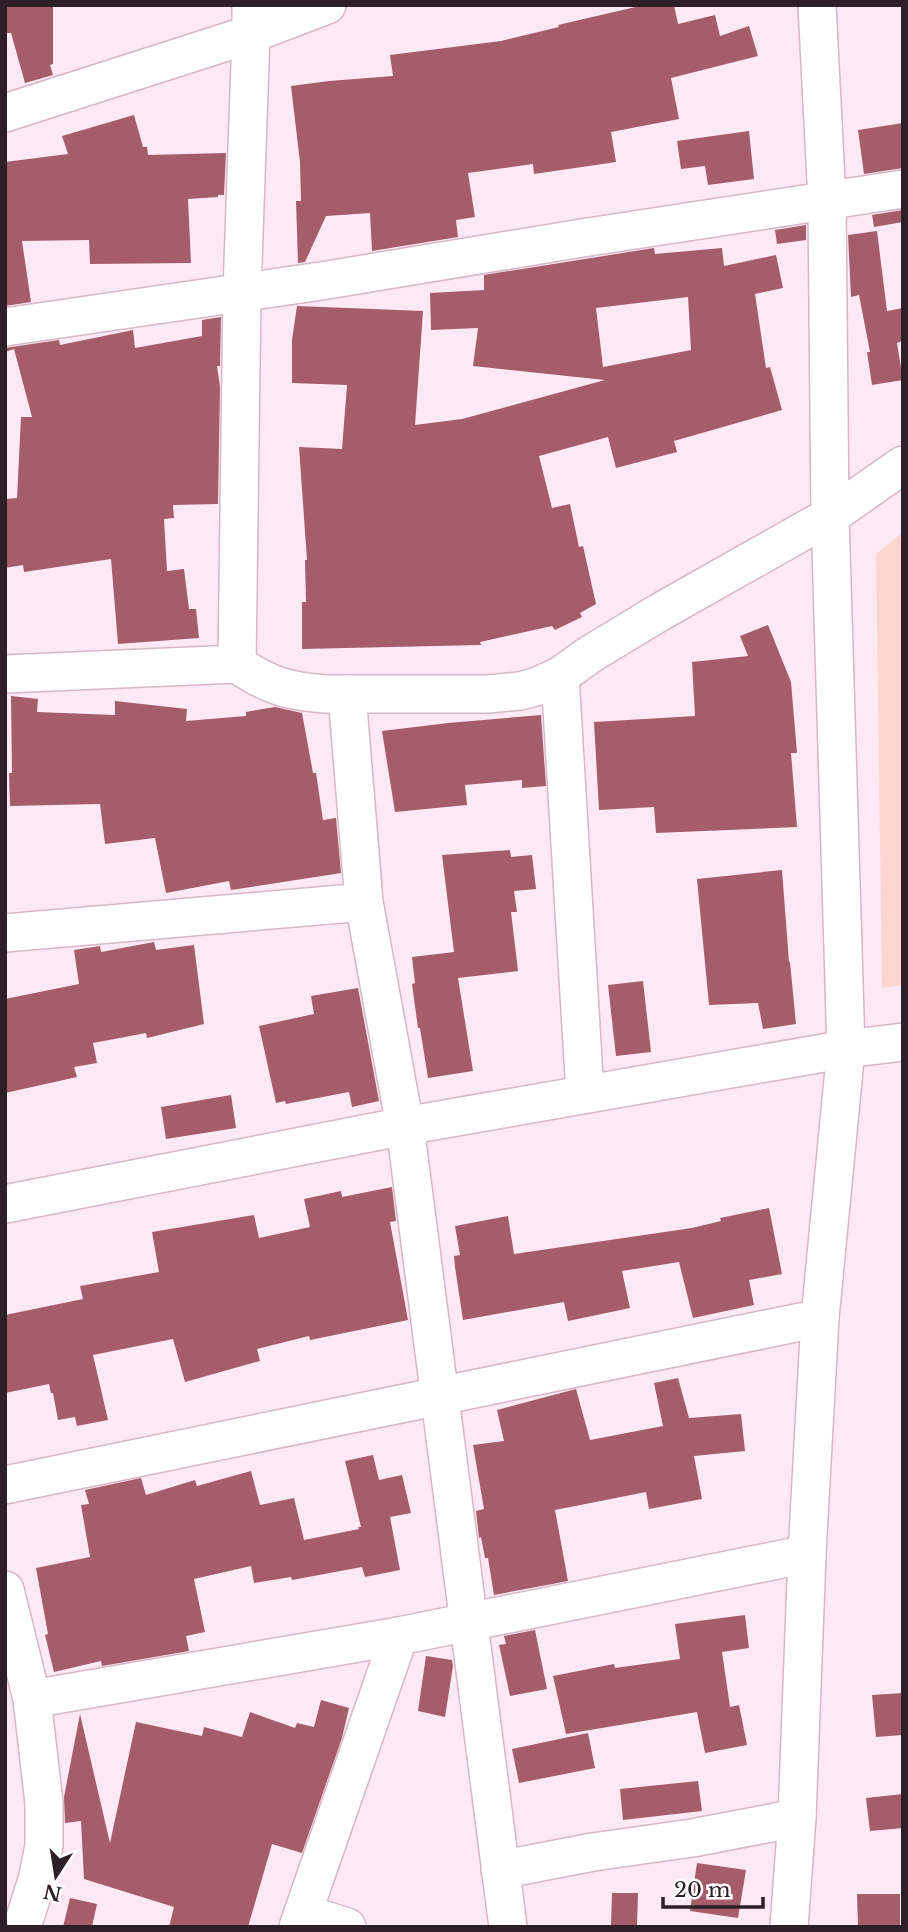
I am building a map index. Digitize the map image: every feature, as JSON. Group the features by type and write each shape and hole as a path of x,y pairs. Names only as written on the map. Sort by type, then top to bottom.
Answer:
{"street":[{"path":"5,113 251,20 327,5"},
{"path":"789,1927 797,1818 807,1554 820,1318 845,1049 830,516 827,201 817,5"},
{"path":"237,664 242,292 251,20"},
{"path":"5,327 903,189"},
{"path":"5,674 237,664 257,678 277,687 301,692 496,694 520,691 561,676 589,655 660,611 830,516 903,465"},
{"path":"561,676 585,1094"},
{"path":"347,694 364,902 405,1126 508,1927"},
{"path":"5,933 364,902"},
{"path":"5,1204 405,1126 845,1049 903,1042"},
{"path":"5,1485 820,1318"},
{"path":"32,1699 399,1636 807,1554"},
{"path":"5,1590 32,1699 44,1803 44,1846 37,1880 22,1927"},
{"path":"347,1927 300,1920 399,1636"},
{"path":"500,1870 797,1818"}],"shaded area":[{"path":"903,532 903,985 882,988 876,554"}],"building":[{"path":"53,5 53,64 50,65 53,75 25,83 11,33 5,33 5,6"},
{"path":"644,5 674,5 678,24 715,15 720,36 749,26 758,56 671,78 679,119 611,132 616,162 534,174 533,164 468,173 475,217 456,220 458,237 372,251 370,213 326,216 305,262 298,263 296,201 301,201 300,162 291,86 393,76 390,55 501,41"},
{"path":"134,115 148,155 226,153 224,195 188,199 191,263 90,264 89,240 22,241 31,302 5,306 5,162 68,154 62,136"},
{"path":"903,123 903,168 864,174 858,130"},
{"path":"749,131 754,179 708,185 705,166 681,169 677,141"},
{"path":"903,210 903,222 874,227 872,215"},
{"path":"806,225 806,240 777,244 775,230"},
{"path":"877,231 887,311 903,308 903,341 897,343 903,380 872,385 867,352 870,352 859,295 851,297 848,235"},
{"path":"654,248 655,254 722,248 724,266 776,255 783,288 755,294 766,368 770,367 782,410 674,441 677,452 616,468 608,437 539,456 552,508 570,504 579,547 583,546 596,604 580,613 582,617 555,630 552,626 480,642 481,645 302,649 302,602 306,602 307,560 299,447 342,449 347,385 292,383 292,340 297,306 423,311 415,425 462,419 605,380 473,366 478,328 431,330 430,293 484,290 484,275","holes":["688,297 691,350 603,367 596,308"]},
{"path":"221,317 220,366 217,366 220,387 218,504 173,505 174,518 164,519 167,571 184,569 189,609 196,609 199,638 118,644 111,559 24,572 23,565 5,568 5,499 17,498 21,417 32,417 14,349 5,352 5,348 59,340 60,345 133,330 135,348 202,336 202,320"},
{"path":"768,625 791,682 797,753 791,753 797,827 656,833 654,807 599,810 594,722 695,716 692,662 748,656 740,636"},
{"path":"11,696 38,699 37,712 115,715 115,701 187,709 186,721 246,716 246,712 275,707 302,713 313,773 316,773 323,820 336,818 341,873 231,890 229,881 166,893 155,838 105,844 100,804 10,806"},
{"path":"541,715 546,786 522,788 522,780 465,785 467,805 395,812 382,731"},
{"path":"510,850 511,857 532,855 536,889 514,891 517,912 511,912 518,971 458,978 473,1071 428,1078 412,984 415,983 412,957 454,952 442,855"},
{"path":"782,870 796,1024 763,1029 758,1003 709,1005 697,879"},
{"path":"154,942 156,950 194,945 204,1024 147,1038 146,1033 93,1043 97,1063 74,1067 77,1077 5,1093 5,999 79,984 74,950 100,946 101,952"},
{"path":"643,981 651,1052 616,1056 608,985"},
{"path":"358,988 379,1101 352,1107 349,1092 286,1104 285,1101 276,1103 259,1026 314,1014 311,996"},
{"path":"231,1095 236,1128 166,1139 161,1107"},
{"path":"392,1187 396,1221 390,1222 408,1320 310,1340 309,1336 257,1349 260,1361 185,1382 173,1339 93,1355 108,1420 77,1426 75,1417 58,1420 49,1384 5,1393 5,1315 83,1299 80,1286 159,1272 152,1232 254,1215 259,1238 310,1227 304,1199 341,1191 342,1197"},
{"path":"769,1208 782,1274 749,1280 754,1305 693,1318 679,1262 622,1271 630,1308 568,1321 564,1302 463,1320 454,1256 460,1255 455,1226 508,1216 514,1254 692,1228 721,1221 720,1218"},
{"path":"678,1378 689,1418 741,1414 745,1451 694,1456 702,1499 649,1509 646,1492 555,1510 568,1581 494,1595 488,1558 485,1558 481,1537 479,1538 476,1511 484,1509 473,1445 504,1441 497,1410 576,1389 590,1440 663,1426 654,1383"},
{"path":"373,1455 379,1480 402,1475 411,1513 390,1517 400,1570 365,1577 362,1567 292,1580 291,1577 254,1583 251,1566 194,1579 205,1632 186,1636 189,1651 102,1666 101,1661 54,1672 45,1635 48,1634 36,1568 90,1557 81,1505 89,1504 85,1490 141,1478 146,1495 195,1480 197,1486 251,1471 260,1505 294,1498 304,1540 361,1527 345,1461"},
{"path":"745,1615 749,1648 722,1652 730,1707 739,1705 747,1745 705,1753 697,1712 566,1734 553,1676 614,1664 615,1668 680,1659 675,1624"},
{"path":"535,1630 547,1689 510,1696 499,1645 506,1644 504,1636"},
{"path":"426,1656 452,1660 445,1717 418,1711"},
{"path":"903,1693 903,1735 876,1737 872,1695"},
{"path":"321,1700 349,1708 342,1738 302,1853 272,1844 248,1927 169,1927 174,1907 84,1879 81,1821 65,1823 64,1797 80,1714 110,1843 136,1722 202,1736 204,1727 242,1737 250,1712 295,1728 297,1723 314,1727"},
{"path":"588,1733 595,1768 519,1783 512,1749"},
{"path":"698,1781 702,1811 623,1820 620,1789"},
{"path":"903,1794 903,1828 870,1831 866,1798"},
{"path":"697,1863 746,1870 738,1918 690,1911"},
{"path":"612,1893 638,1893 637,1927 611,1927"},
{"path":"857,1894 900,1894 900,1927 858,1927"},
{"path":"70,1898 97,1904 92,1927 63,1927"}]}
